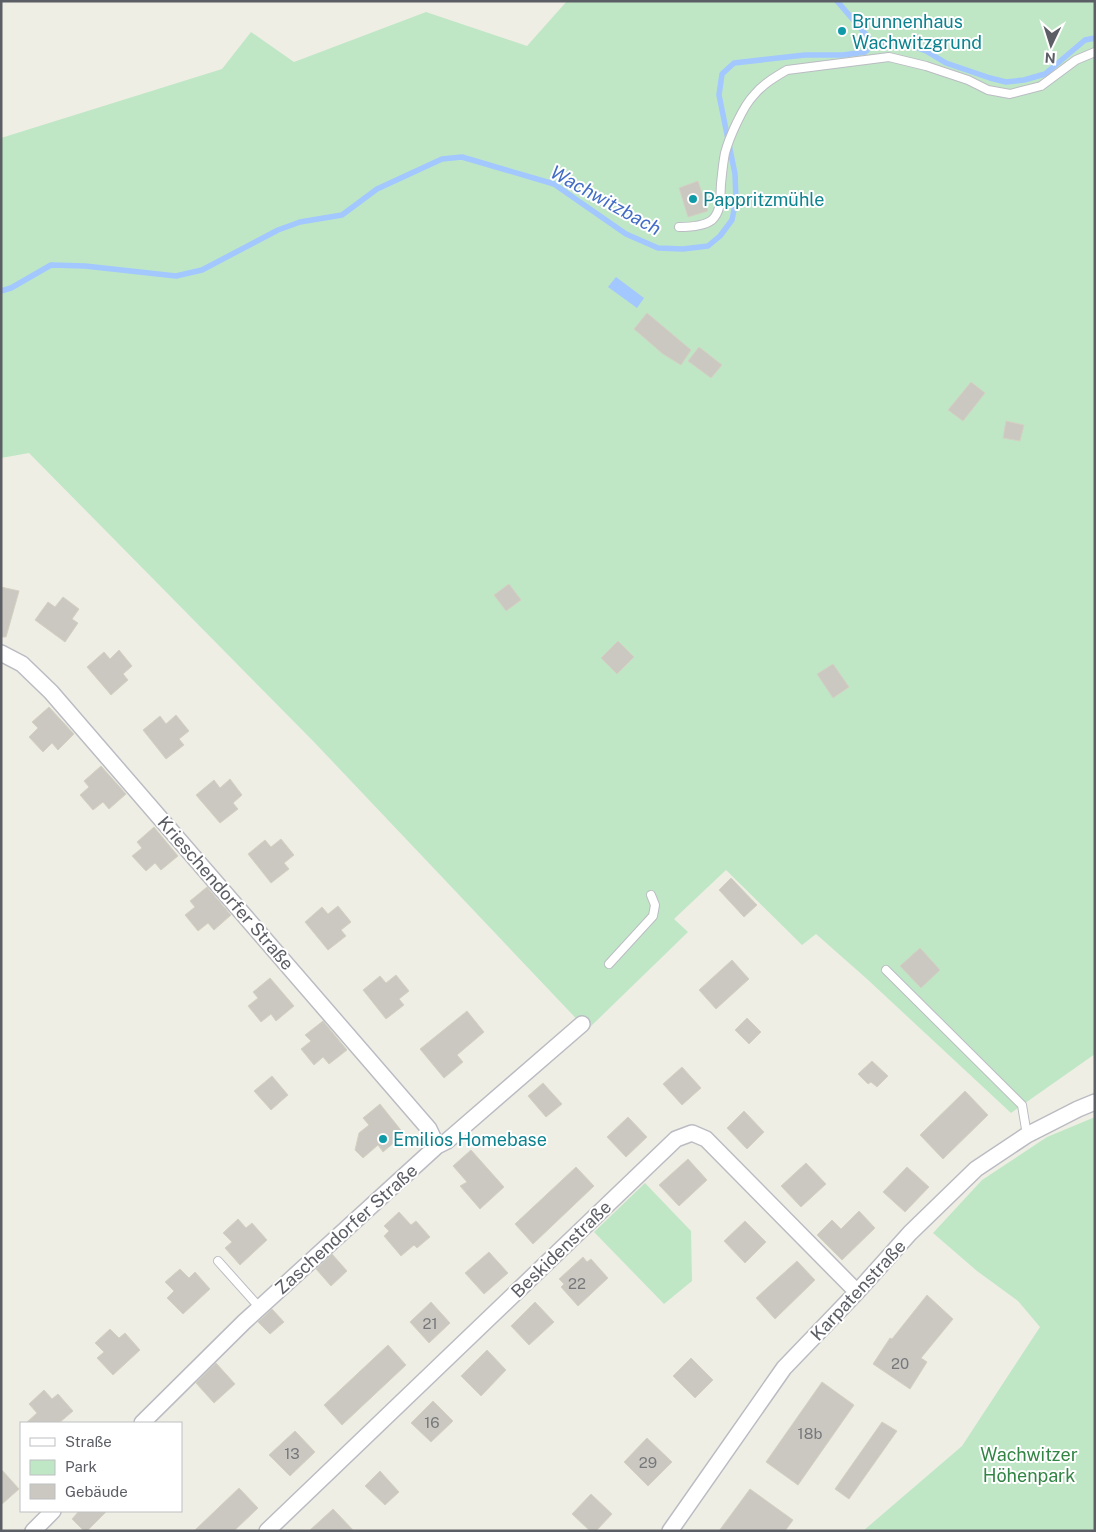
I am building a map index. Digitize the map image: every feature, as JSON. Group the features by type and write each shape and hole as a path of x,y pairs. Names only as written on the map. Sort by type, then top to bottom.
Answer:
{"street":[{"name":"Krieschendorfer Straße","path":"1,653 22,664 51,692 429,1129 437,1146"},
{"name":"Zaschendorfer Straße","path":"143,1422 260,1308 437,1146 447,1141 582,1024"},
{"name":"Karpatenstraße","path":"670,1531 784,1368 910,1234 976,1169 1027,1136 1095,1102"},
{"name":"Beskidenstraße","path":"267,1531 676,1139 692,1133 706,1139 857,1292"},
{"path":"33,1531 52,1512"}],"lane":[{"path":"679,227 694,227 712,220 720,206 725,153 745,107 752,96 773,78 787,70 889,57 926,66 968,80 988,90 1010,94 1041,86 1076,60 1095,52"},
{"path":"610,964 653,916 655,904 650,895"},
{"path":"886,970 1022,1105 1027,1136"},
{"path":"1078,1109 1095,1094"},
{"path":"218,1261 260,1308"}],"green space":[{"path":"567,1 1095,1 1095,1054 1011,1113 816,934 802,945 726,870 674,919 688,932 587,1030 314,742 29,453 1,458 1,138 222,69 251,32 294,62 426,12 527,46"},
{"name":"Wachwitzer Höhenpark","path":"1095,1117 1095,1531 863,1531 962,1446 1040,1327 1018,1301 977,1271 933,1233 982,1180 1047,1137"},
{"path":"645,1183 691,1231 692,1281 664,1304 594,1232"}],"water":[{"path":"616,277 644,298 637,308 608,287"}],"building":[{"name":"Pappritzmühle","path":"698,181 708,211 688,217 679,188"},
{"path":"647,313 691,350 681,365 663,354 634,329"},
{"path":"699,347 722,365 711,378 688,361"},
{"path":"971,382 985,393 963,421 948,410"},
{"path":"1006,421 1024,425 1020,441 1003,438"},
{"path":"509,584 521,600 506,611 494,595"},
{"path":"1,587 19,591 6,637 1,637"},
{"path":"63,597 79,609 72,619 78,623 65,642 35,620 48,602 55,607"},
{"path":"618,641 634,657 617,674 601,658"},
{"path":"119,650 132,666 123,674 128,680 111,695 87,667 104,652 110,659"},
{"path":"833,664 849,687 833,698 817,674"},
{"path":"49,707 74,734 58,750 52,743 43,752 29,737 38,728 32,722"},
{"path":"176,715 189,731 179,739 184,745 166,759 143,730 160,716 166,724"},
{"path":"101,766 126,794 109,809 103,802 93,810 80,795 89,787 84,781"},
{"path":"230,779 242,795 233,803 238,809 220,823 196,795 214,780 220,788"},
{"path":"154,827 178,856 161,870 155,863 146,871 132,856 142,848 137,842"},
{"path":"281,839 294,855 284,863 289,869 271,883 248,854 265,840 271,847"},
{"path":"731,878 757,905 744,917 719,890"},
{"path":"207,887 231,915 214,930 208,923 198,931 185,915 195,907 190,901"},
{"path":"338,906 351,922 341,930 346,936 328,950 305,922 322,907 328,914"},
{"path":"920,948 940,970 921,988 900,966"},
{"path":"732,960 749,979 716,1009 699,990"},
{"path":"396,975 409,991 399,999 404,1005 386,1019 363,990 380,976 386,983"},
{"path":"270,978 294,1006 276,1021 271,1014 261,1022 248,1006 258,998 253,992"},
{"path":"467,1011 484,1032 457,1055 463,1062 444,1078 420,1049"},
{"path":"747,1018 761,1032 749,1044 735,1030"},
{"path":"323,1021 347,1050 329,1064 323,1057 314,1065 301,1049 311,1041 305,1035"},
{"path":"872,1061 888,1076 877,1087 871,1082 868,1084 858,1074"},
{"path":"682,1067 701,1088 682,1105 663,1084"},
{"path":"272,1076 288,1095 271,1110 254,1091"},
{"path":"543,1083 562,1104 546,1117 528,1096"},
{"path":"965,1091 988,1115 943,1159 920,1135"},
{"path":"380,1104 404,1134 383,1152 378,1145 363,1158 355,1150 359,1133 369,1125 363,1118"},
{"path":"744,1111 764,1132 747,1149 727,1128"},
{"path":"628,1117 647,1137 626,1157 607,1137"},
{"path":"471,1150 504,1187 480,1209 460,1186 467,1182 453,1166"},
{"path":"688,1159 707,1180 679,1206 659,1185"},
{"path":"806,1163 826,1184 801,1207 781,1186"},
{"path":"576,1167 594,1186 533,1244 515,1224"},
{"path":"907,1167 929,1187 905,1212 883,1192"},
{"path":"859,1211 875,1228 842,1260 817,1235 832,1220 841,1229"},
{"path":"399,1212 411,1225 416,1221 430,1237 417,1248 414,1245 401,1256 384,1236 389,1231 384,1226"},
{"path":"238,1219 246,1228 252,1223 267,1240 240,1265 225,1248 232,1242 223,1233"},
{"path":"745,1221 766,1242 745,1263 724,1241"},
{"path":"489,1252 508,1273 484,1294 465,1273"},
{"path":"332,1254 347,1271 331,1286 316,1269"},
{"path":"583,1257 587,1262 591,1259 608,1278 578,1306 561,1287 564,1284 559,1279"},
{"path":"797,1261 815,1280 775,1319 756,1298"},
{"path":"180,1269 189,1278 195,1272 210,1289 183,1314 167,1298 174,1291 165,1282"},
{"path":"927,1295 953,1319 921,1358 927,1362 910,1389 873,1364 890,1338 892,1339"},
{"path":"431,1302 450,1323 429,1343 410,1322"},
{"path":"535,1302 554,1322 529,1345 511,1326"},
{"path":"272,1309 284,1322 270,1334 258,1322"},
{"path":"110,1329 119,1338 125,1333 140,1350 113,1375 97,1358 104,1352 95,1343"},
{"path":"388,1345 406,1365 342,1425 324,1405"},
{"path":"487,1350 506,1370 481,1396 461,1376"},
{"path":"691,1358 713,1380 695,1398 673,1376"},
{"path":"216,1363 235,1384 214,1403 196,1383"},
{"path":"822,1382 854,1405 798,1485 766,1462"},
{"path":"44,1390 52,1399 58,1394 73,1411 60,1422 27,1422 37,1413 29,1404"},
{"path":"433,1401 453,1421 431,1442 411,1423"},
{"path":"882,1422 897,1431 849,1499 835,1489"},
{"path":"295,1431 315,1452 290,1476 269,1455"},
{"path":"647,1438 672,1462 648,1486 624,1462"},
{"path":"1,1469 19,1489 1,1505"},
{"path":"380,1471 399,1492 385,1505 365,1486"},
{"path":"239,1488 258,1508 234,1531 194,1531"},
{"path":"750,1489 793,1520 785,1531 719,1531"},
{"path":"591,1494 612,1514 596,1531 590,1531 572,1514"},
{"path":"333,1509 354,1531 309,1531"},
{"path":"78,1512 106,1512 87,1531 84,1531 72,1519"}],"waterway":[{"path":"837,1 874,44"},
{"name":"Wachwitzbach","path":"1,291 11,288 51,265 85,266 176,276 202,270 278,230 300,222 342,215 377,189 442,159 462,157 554,184 626,234 658,248 683,249 708,246 720,236 732,220 736,200 735,174 719,95 722,74 734,63 805,55 843,55 865,52 874,44 901,42 926,51 946,63 1006,82 1024,80 1045,74 1085,40 1095,38"}],"place":[{"name":"Brunnenhaus Wachwitzgrund","path":"842,31"},
{"name":"Pappritzmühle","path":"693,199"},
{"name":"Emilios Homebase","path":"383,1139"}]}
